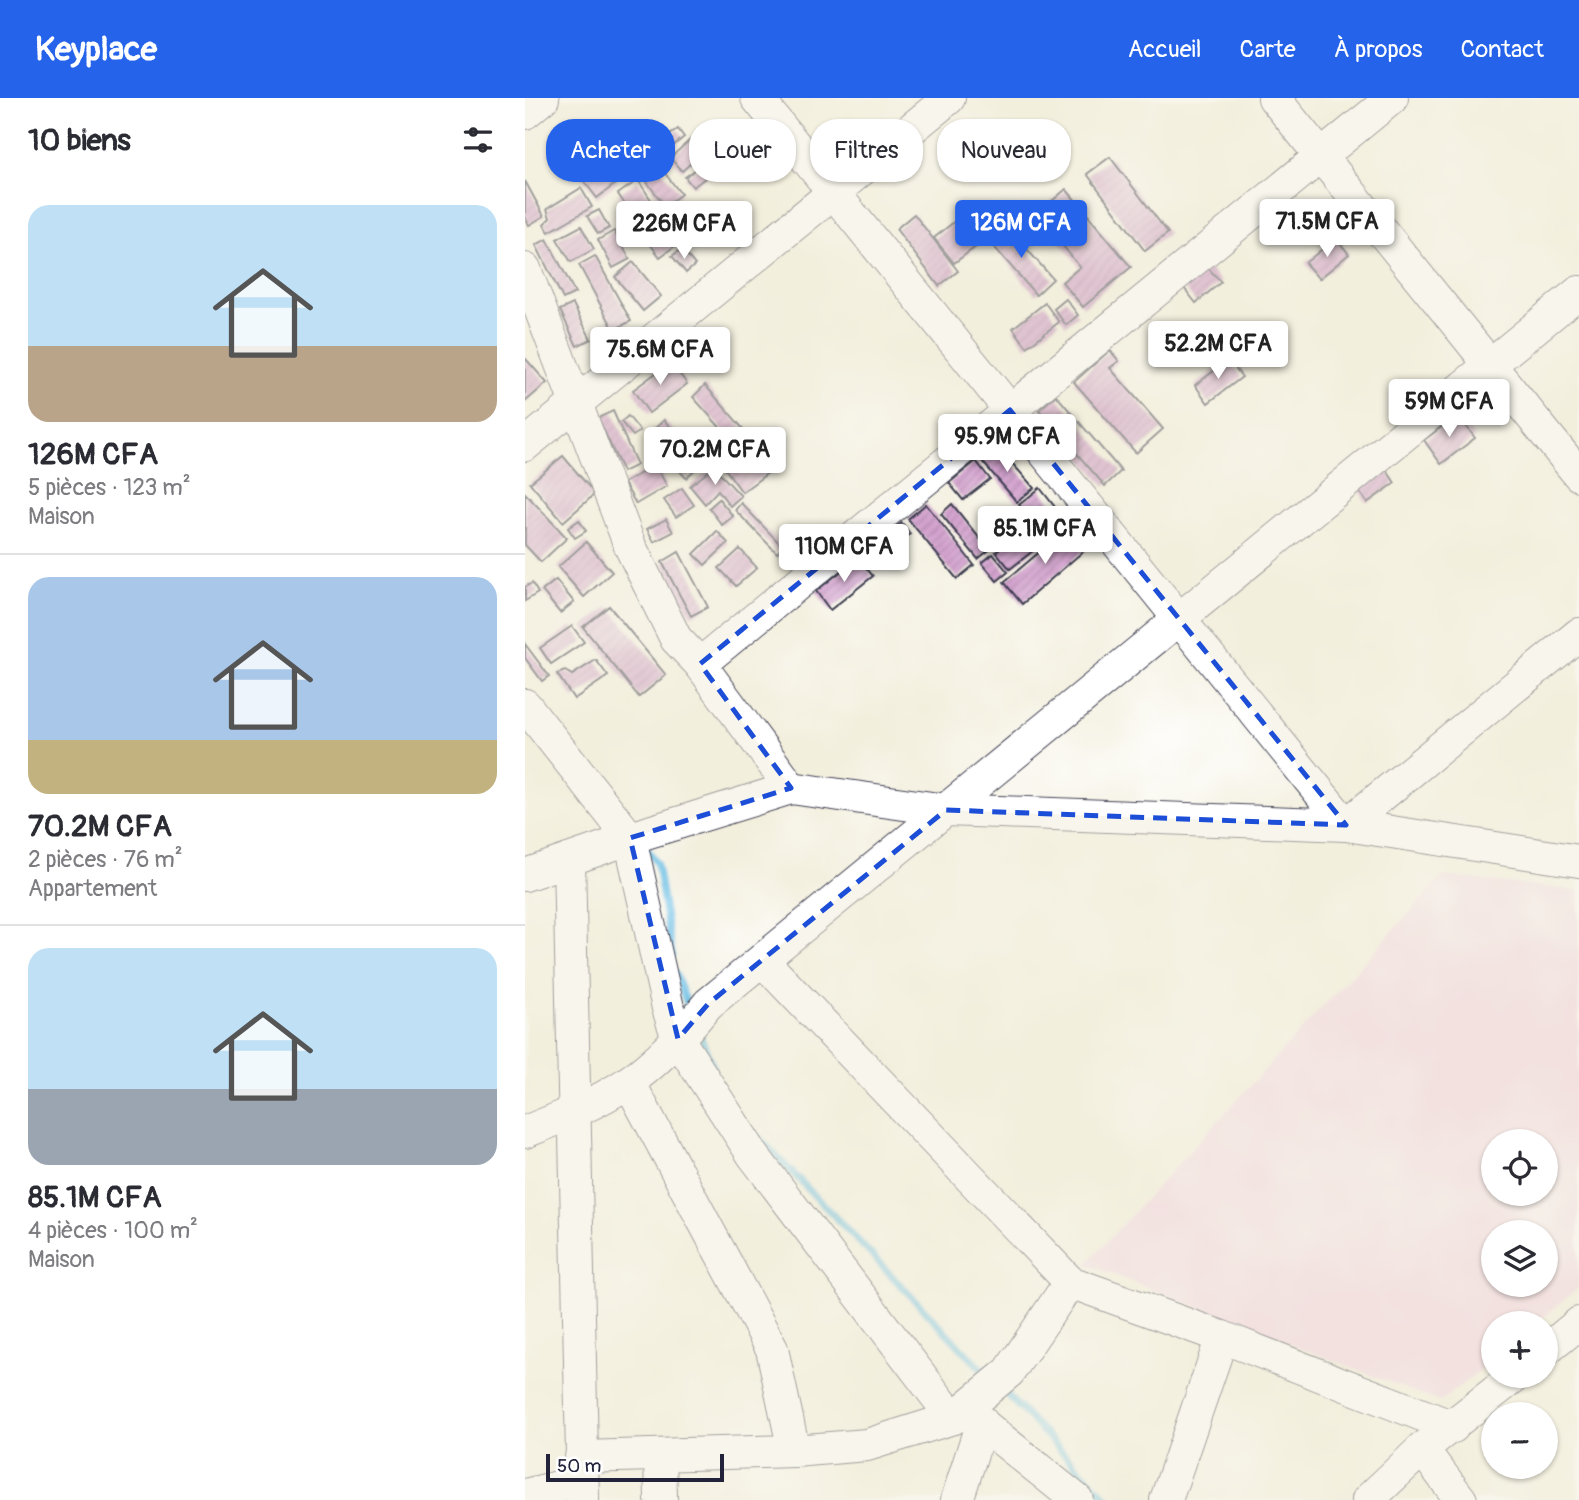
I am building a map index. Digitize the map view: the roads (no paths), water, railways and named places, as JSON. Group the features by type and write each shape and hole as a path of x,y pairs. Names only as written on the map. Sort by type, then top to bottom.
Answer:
{"street":[{"path":"525,113 543,98"},
{"path":"757,98 1346,825"},
{"path":"525,445 949,98"},
{"path":"1275,98 1579,475"},
{"path":"700,664 1392,98"},
{"path":"525,269 630,546 676,639 700,664 791,788"},
{"path":"525,1132 574,1113 629,1083 681,1036 708,1004 1579,292"},
{"path":"1346,825 1579,634"},
{"path":"525,705 639,835 668,1008 681,1036 753,1156 979,1402 1077,1500"},
{"path":"525,875 639,835 791,788 946,810 1346,825 1579,861"},
{"path":"569,860 582,1479"},
{"path":"762,960 1070,1282 1222,1337 1453,1427"},
{"path":"629,1083 772,1349 794,1451"},
{"path":"957,1500 979,1402 1070,1282"},
{"path":"1558,1340 1579,1323"},
{"path":"1166,1500 1222,1337"},
{"path":"1368,1500 1422,1449 1500,1388"},
{"path":"525,1495 660,1455 794,1451 867,1445 979,1402"},
{"path":"1422,1449 1461,1500"},
{"path":"660,1455 661,1500"}],"waterway":[{"path":"645,845 657,864 672,955"},
{"path":"675,973 690,1011"},
{"path":"697,1028 713,1066"},
{"path":"759,1138 991,1379"},
{"path":"1002,1390 1109,1500"}]}
